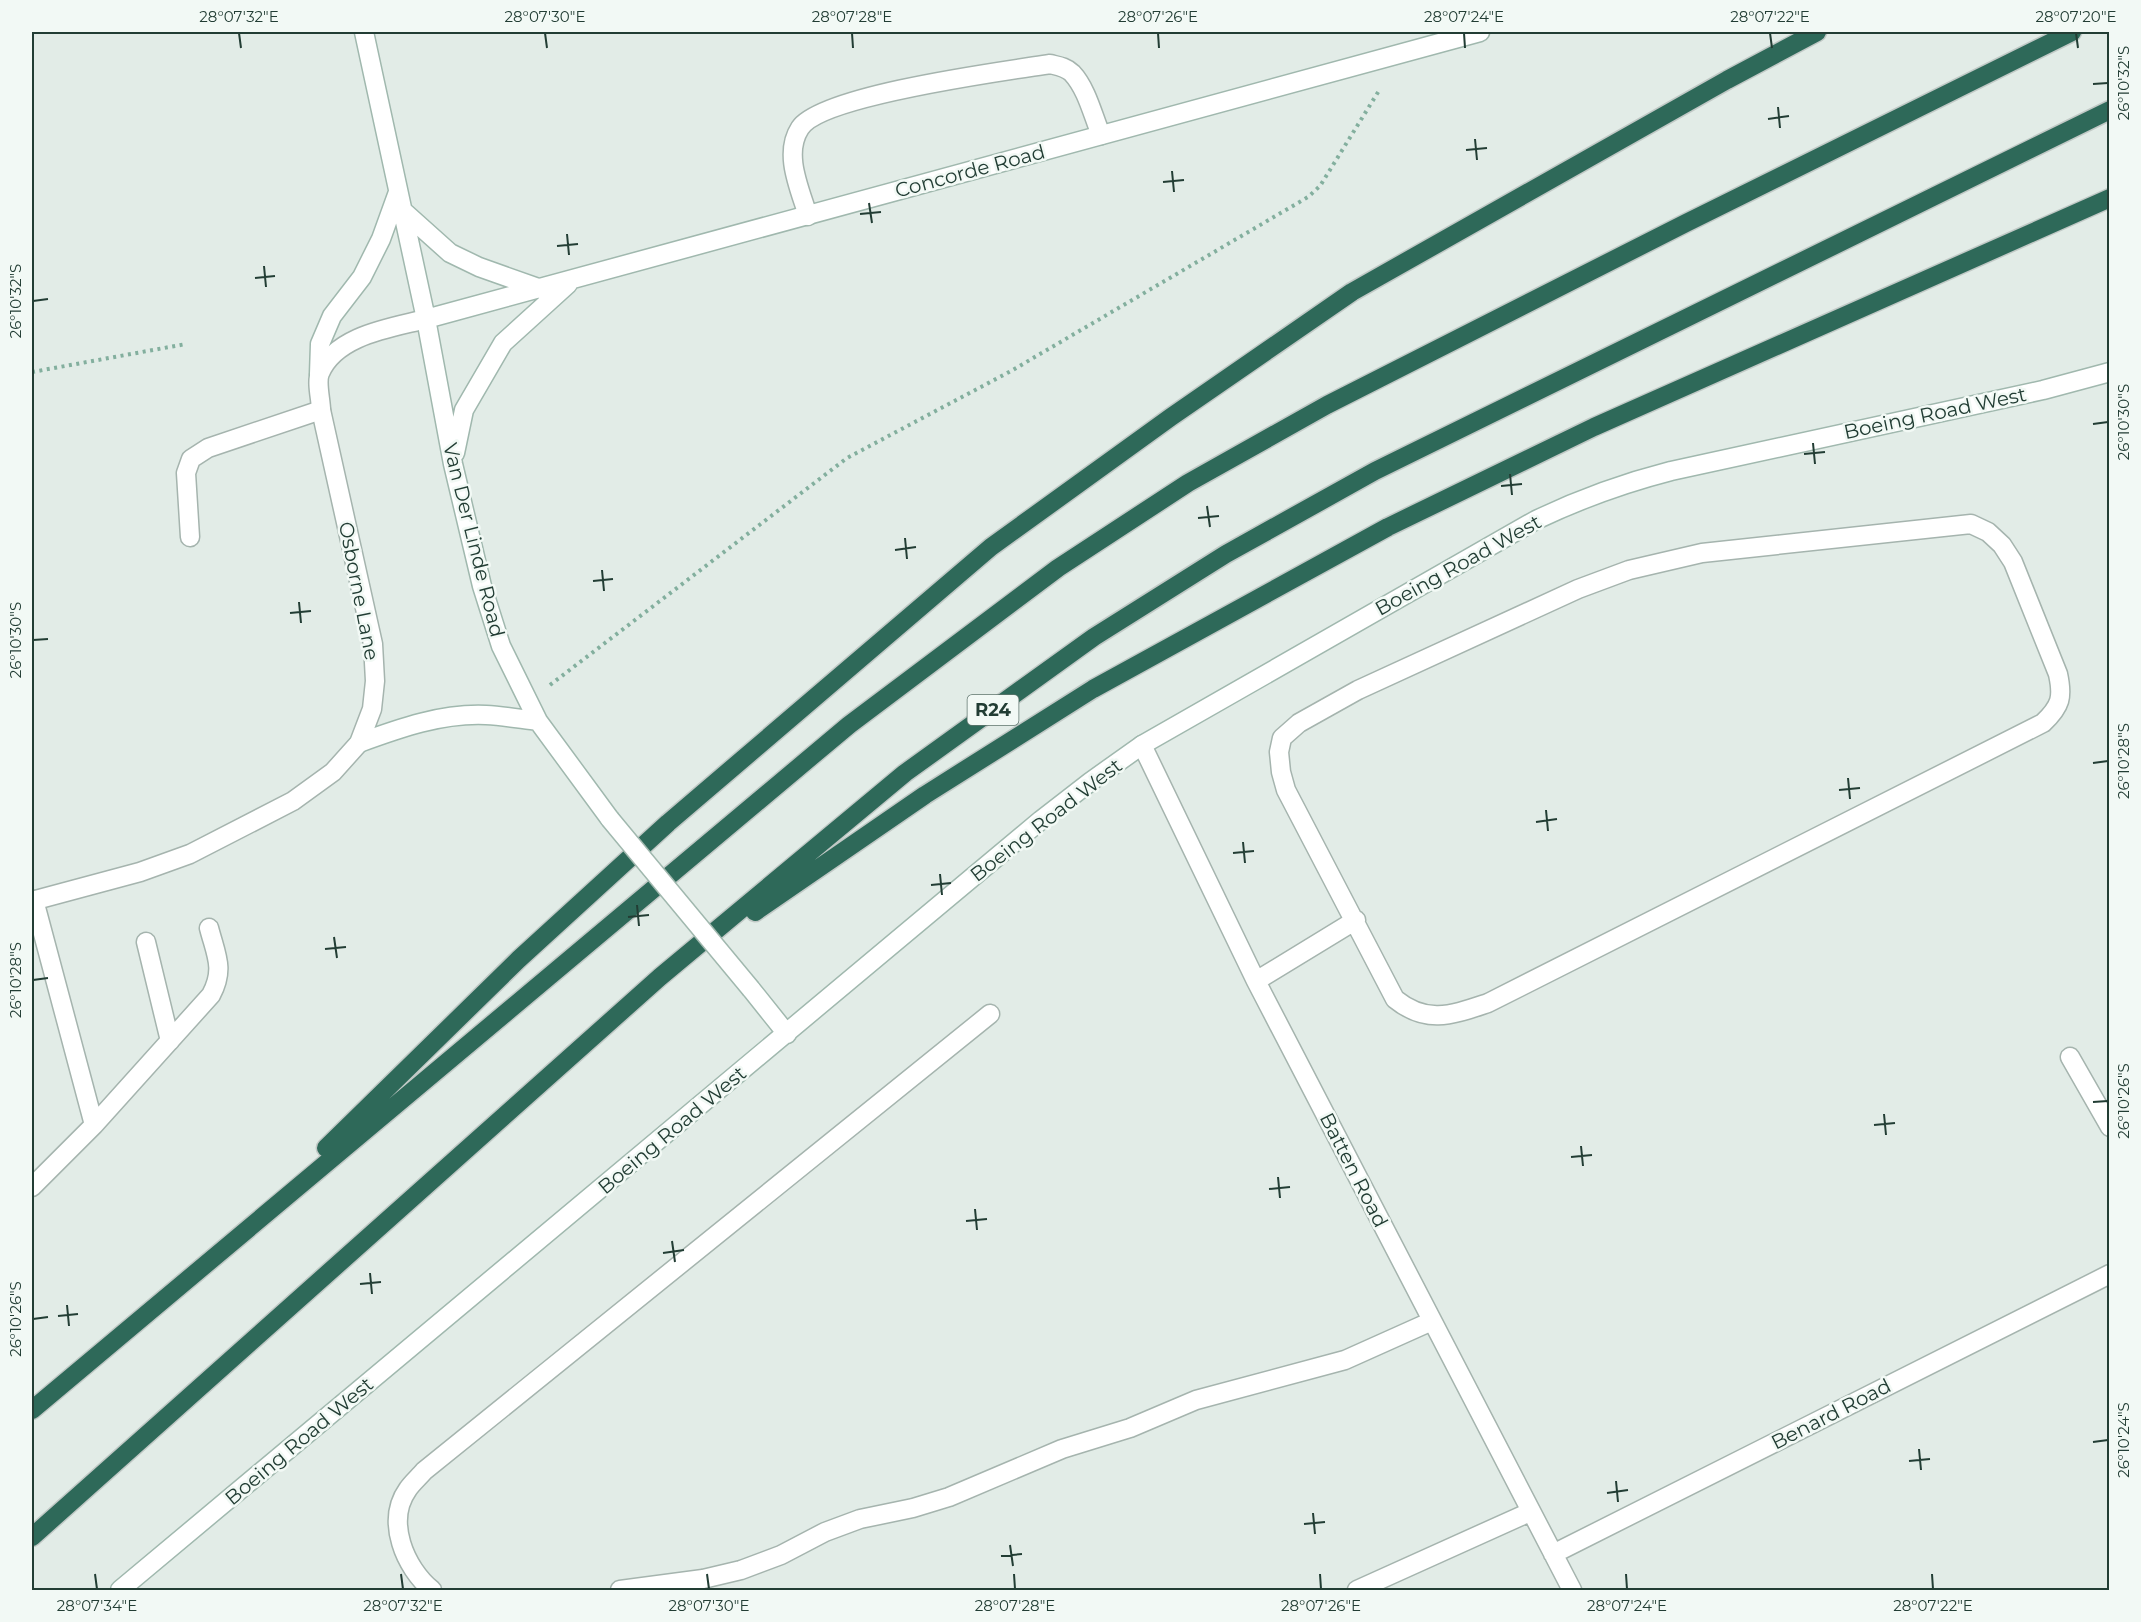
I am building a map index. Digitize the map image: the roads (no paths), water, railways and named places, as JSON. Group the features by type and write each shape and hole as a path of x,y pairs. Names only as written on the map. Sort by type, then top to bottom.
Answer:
{"highway":[{"path":"238,1236 519,959 668,823 991,548 1171,417 1352,292 1727,80 1817,32"},
{"path":"32,1410 849,725 1058,568 1188,483 1327,405 1686,223 2072,32"},
{"name":"R24","path":"32,1537 660,977 905,773 1094,638 1226,554 1374,471 2109,110"},
{"path":"660,977 925,795 1083,695 1388,527 1594,427 2109,198"}],"street":[{"name":"Van Der Linde Road","path":"364,32 426,319 453,464 485,596 501,646 538,721 610,819 787,1034"},
{"name":"Concorde Road","path":"426,319 1480,32"},
{"path":"808,216 791,152 800,127 820,114 866,98 918,86 1050,64 1063,67 1072,73 1084,93 1101,135"},
{"name":"Osborne Lane","path":"33,901 140,872 190,854 293,801 333,772 359,743 372,709 375,681 373,644 321,410 320,344 332,316 362,277 381,239 398,191"},
{"path":"402,210 450,253 479,267 541,289"},
{"path":"453,464 464,410 503,343 572,281"},
{"path":"319,375 332,354 346,344 426,319"},
{"name":"Boeing Road West","path":"120,1590 1041,820 1142,745 1536,520 1581,499 1632,481 1671,471 2043,390 2109,372"},
{"path":"190,537 186,473 191,459 208,448 321,410"},
{"path":"1971,525 1988,532 2002,544 2013,562 2058,674 2062,691 2057,710 2043,723 1488,1003 1453,1015 1425,1016 1408,1010 1395,999 1356,920 1286,790 1279,752 1282,738 1299,723 1358,690 1578,589 1629,570 1702,553 1971,525"},
{"path":"359,743 394,730 440,718 485,715 538,721"},
{"name":"Batten Road","path":"1142,745 1256,981 1572,1590"},
{"path":"33,901 94,1125"},
{"path":"1256,981 1356,920"},
{"path":"32,1187 94,1125 211,995 218,982 220,970 209,928"},
{"path":"146,942 170,1041"},
{"path":"432,1590 411,1568 400,1540 398,1514 407,1490 424,1471 990,1014"},
{"path":"2070,1057 2109,1127"},
{"name":"Benard Road","path":"1553,1554 2109,1274"},
{"path":"620,1590 703,1579 741,1570 782,1555 825,1532 860,1519 913,1508 949,1497 1062,1449 1130,1428 1196,1400 1345,1360 1432,1321"},
{"path":"1357,1590 1530,1512"}]}
